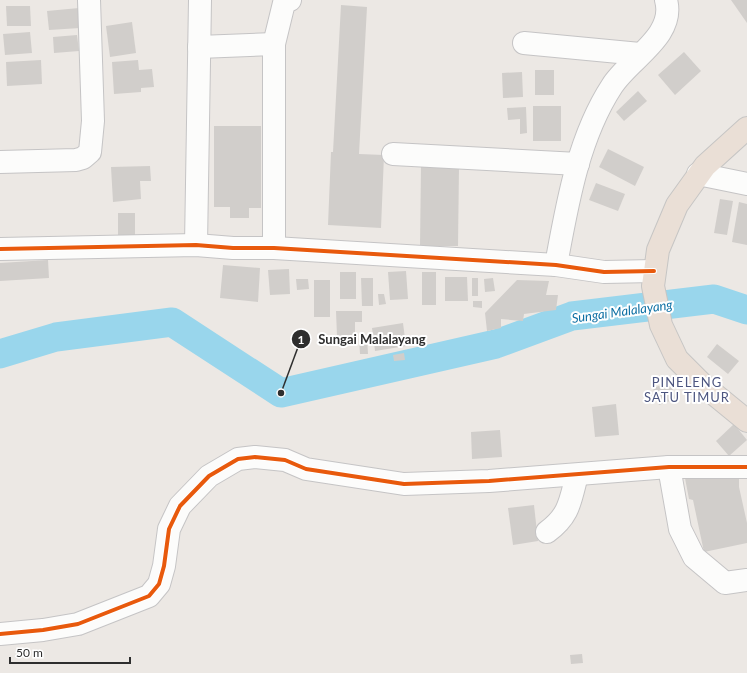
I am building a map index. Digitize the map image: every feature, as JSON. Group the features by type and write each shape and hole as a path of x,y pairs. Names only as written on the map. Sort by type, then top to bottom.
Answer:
{"highway":[{"path":"747,128 713,157 698,174 673,211 659,245 653,278 661,325 678,359 703,385 747,421"}],"street":[{"path":"0,162 76,160 83,158 90,152 93,121 89,0"},
{"path":"196,245 200,0"},
{"path":"274,248 274,44 284,3 290,0"},
{"path":"556,265 578,164 592,122 604,98 617,79 661,32 667,19 668,7 666,0"},
{"path":"524,43 640,54"},
{"path":"199,47 274,44"},
{"path":"393,154 578,164"},
{"path":"698,174 747,184"},
{"path":"0,249 196,245 233,248 274,248 556,265 653,278"},
{"path":"0,634 43,630 78,624 149,596 159,584 164,566 169,530 180,506 209,476 238,459 255,457 285,460 306,469 395,484 578,475 669,467 747,467"},
{"path":"669,467 680,529 694,556 725,583 747,580"},
{"path":"547,532 559,523 566,514 578,475"}],"building":[{"path":"731,0 747,0 747,23"},
{"path":"341,5 367,7 359,154 384,155 381,228 328,225 331,152 333,152"},
{"path":"6,6 30,6 31,26 7,26"},
{"path":"79,8 80,28 49,30 47,11"},
{"path":"132,22 136,53 110,57 106,26"},
{"path":"30,32 32,53 5,55 3,34"},
{"path":"77,35 79,51 54,53 53,37"},
{"path":"684,52 701,71 675,95 658,75"},
{"path":"41,60 42,84 7,86 6,62"},
{"path":"138,60 139,70 152,69 154,87 141,88 141,92 114,94 112,62"},
{"path":"535,70 554,70 554,95 535,95"},
{"path":"522,72 523,97 503,98 502,73"},
{"path":"638,91 647,101 624,121 616,112"},
{"path":"533,106 561,106 561,141 533,141"},
{"path":"526,107 527,133 520,134 520,119 508,120 507,108"},
{"path":"214,126 261,126 261,208 249,208 249,218 230,218 230,207 214,207"},
{"path":"608,149 644,167 635,186 599,167"},
{"path":"150,166 151,181 140,181 141,199 113,202 111,167"},
{"path":"421,166 459,167 458,246 420,246"},
{"path":"596,183 625,194 618,211 589,200"},
{"path":"720,199 733,201 727,235 714,233"},
{"path":"739,202 747,204 747,245 732,242"},
{"path":"118,213 135,213 135,235 118,235"},
{"path":"48,260 49,278 0,281 0,263"},
{"path":"223,265 260,268 258,302 220,298"},
{"path":"289,269 290,294 270,295 268,270"},
{"path":"406,271 408,299 390,300 388,272"},
{"path":"340,272 356,272 356,299 340,299"},
{"path":"422,272 436,272 436,305 422,305"},
{"path":"445,277 467,277 468,301 445,301"},
{"path":"361,278 373,278 373,306 362,306"},
{"path":"472,278 478,278 478,296 472,296"},
{"path":"493,278 495,291 485,292 484,279"},
{"path":"296,279 308,279 309,289 297,290"},
{"path":"314,280 330,280 330,317 314,317"},
{"path":"517,280 549,281 546,295 558,295 556,310 524,314 523,321 501,319 501,328 487,331 485,313"},
{"path":"378,294 384,294 386,304 379,305"},
{"path":"473,301 482,301 482,308 473,307"},
{"path":"336,311 362,311 362,322 355,322 355,335 337,336"},
{"path":"403,323 406,346 375,351 372,328"},
{"path":"359,338 367,338 368,354 360,354"},
{"path":"334,340 346,340 346,346 333,346"},
{"path":"717,344 739,361 728,374 707,357"},
{"path":"404,353 405,360 394,361 393,355"},
{"path":"670,382 676,399 659,405 653,388"},
{"path":"616,404 619,435 595,437 592,407"},
{"path":"734,424 747,440 729,456 716,441"},
{"path":"500,430 502,457 472,459 471,432"},
{"path":"684,473 739,476 739,487 747,523 747,543 704,552 693,500 689,499"},
{"path":"534,505 538,541 513,545 508,508"},
{"path":"582,654 583,663 571,664 570,655"}],"waterway":[{"name":"Sungai Malalayang","path":"0,354 56,337 172,322 281,393 496,344 572,316 714,299 747,310"}],"cycle path":[{"path":"0,249 196,245 233,248 274,248 556,265 604,272 654,271"},
{"path":"0,634 43,630 78,624 149,596 159,584 164,566 169,529 180,506 209,476 238,459 255,457 285,460 306,469 404,484 489,481 669,467 747,467"}],"place":[{"name":"Sungai Malalayang","path":"281,393"}],"district":[{"name":"PINELENG SATU TIMUR","path":"687,390"}]}
